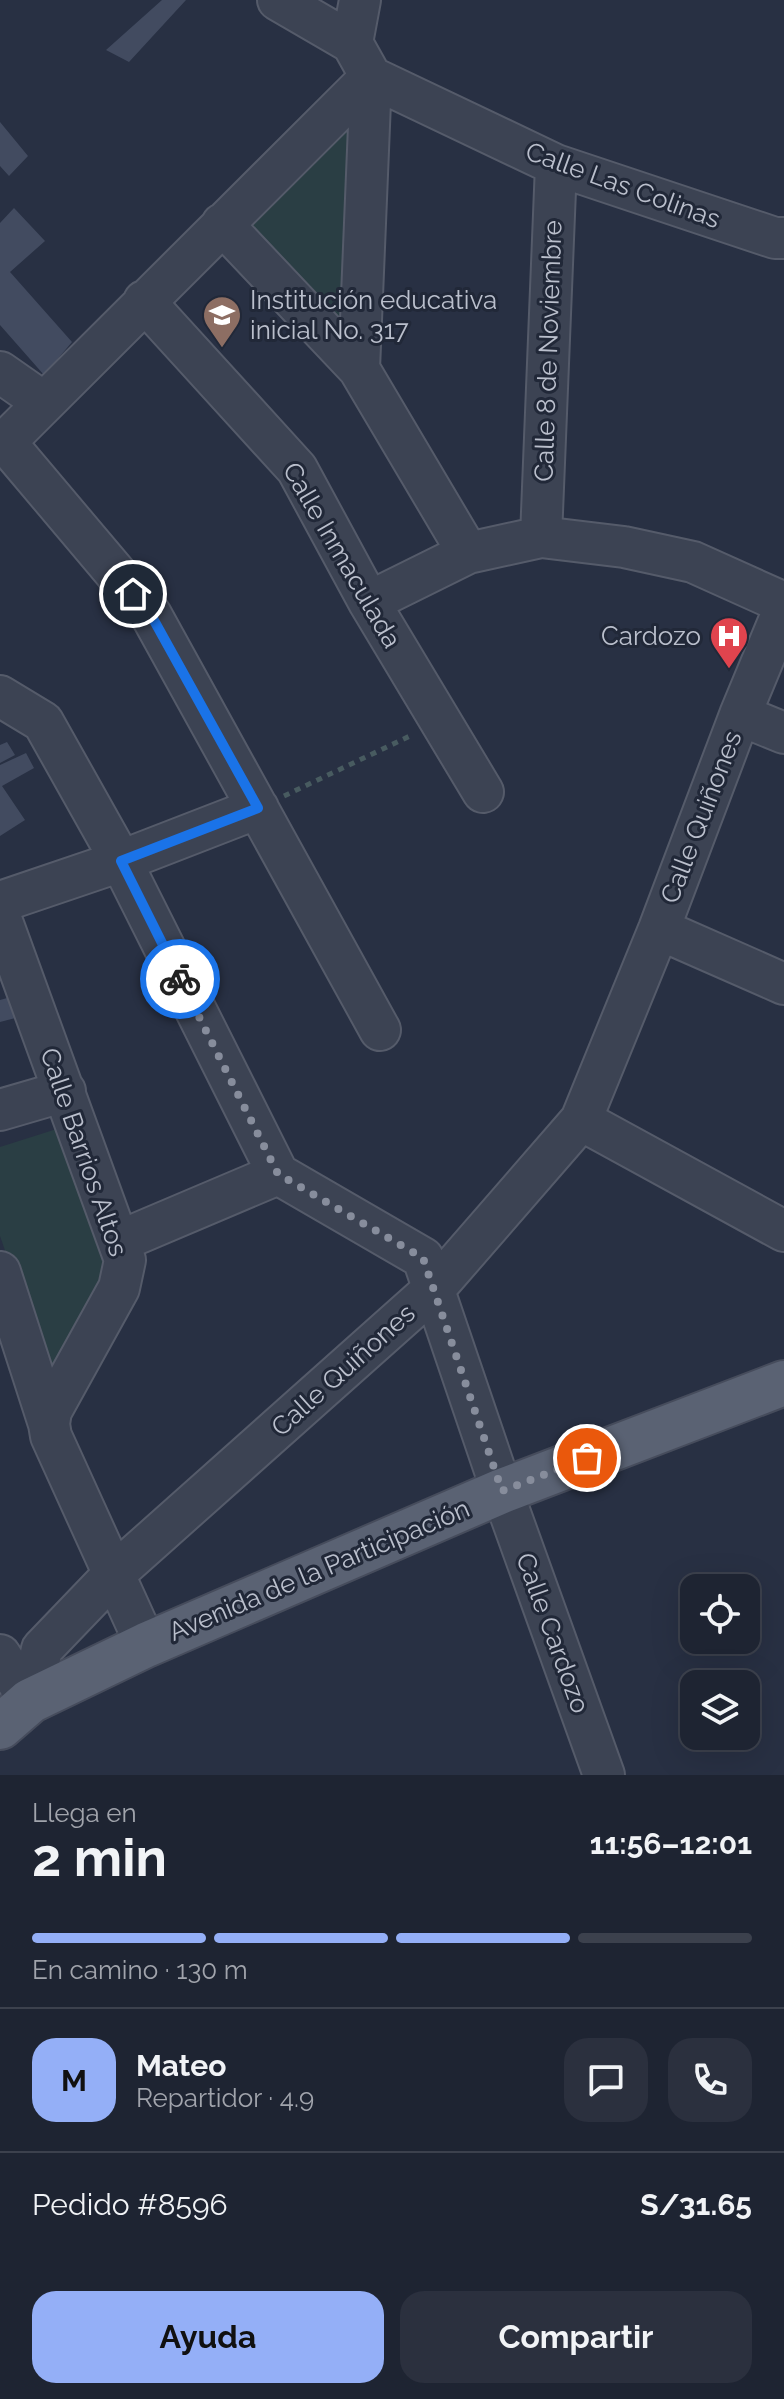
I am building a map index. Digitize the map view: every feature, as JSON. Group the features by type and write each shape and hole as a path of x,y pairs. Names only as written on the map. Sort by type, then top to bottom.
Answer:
{"main road":[{"name":"Avenida de la Participación","path":"15,1714 146,1645 502,1491 784,1383"}],"street":[{"path":"278,0 352,43 371,77 359,369"},
{"path":"352,43 360,0"},
{"path":"371,77 3,444 151,615 380,1030"},
{"name":"Calle Las Colinas","path":"371,77 556,165 775,238 784,238"},
{"name":"Calle 8 de Noviembre","path":"541,537 556,165"},
{"path":"222,224 359,369 468,553"},
{"name":"Calle Inmaculada","path":"144,301 297,469 369,602 483,792"},
{"path":"0,372 43,402"},
{"path":"369,602 468,553 541,537 624,547 693,562 784,606"},
{"name":"Calle Quiñones","path":"15,1714 42,1649 114,1574 435,1288 581,1120 784,606"},
{"path":"0,696 43,722 121,861 278,1174 120,1241"},
{"path":"740,715 784,733"},
{"path":"0,902 121,861 258,808"},
{"name":"Calle Barrios Altos","path":"0,916 125,1260 119,1288 51,1411 49,1424"},
{"path":"659,929 784,984"},
{"path":"0,1110 65,1091"},
{"path":"581,1120 784,1231"},
{"name":"Calle Cardozo","path":"278,1174 423,1258 502,1491 604,1775"},
{"path":"0,1272 51,1436 146,1645"},
{"path":"0,1655 15,1714"}],"path":[{"path":"258,808 440,722"}],"shaded area":[{"path":"363,103 351,344 247,228"},
{"path":"63,1127 108,1249 107,1279 48,1375 0,1236 0,1147"}],"building":[{"path":"162,0 186,0 129,62 106,50"},
{"path":"0,122 28,156 9,176 0,166"},
{"path":"14,208 45,241 10,272 72,342 44,375 0,325 0,223"},
{"path":"7,742 15,755 0,763 0,745"},
{"path":"26,753 34,768 2,786 25,820 0,836 0,765"},
{"path":"18,995 23,1016 0,1022 0,1000"}],"way so far":[{"path":"180,979 278,1174 423,1258 502,1491 587,1458"}],"place":[{"name":"Institución educativa inicial No. 317","path":"222,349"},
{"name":"Cardozo","path":"729,670"}],"route":[{"path":"133,594 151,615 258,808 121,861 180,979"}]}
